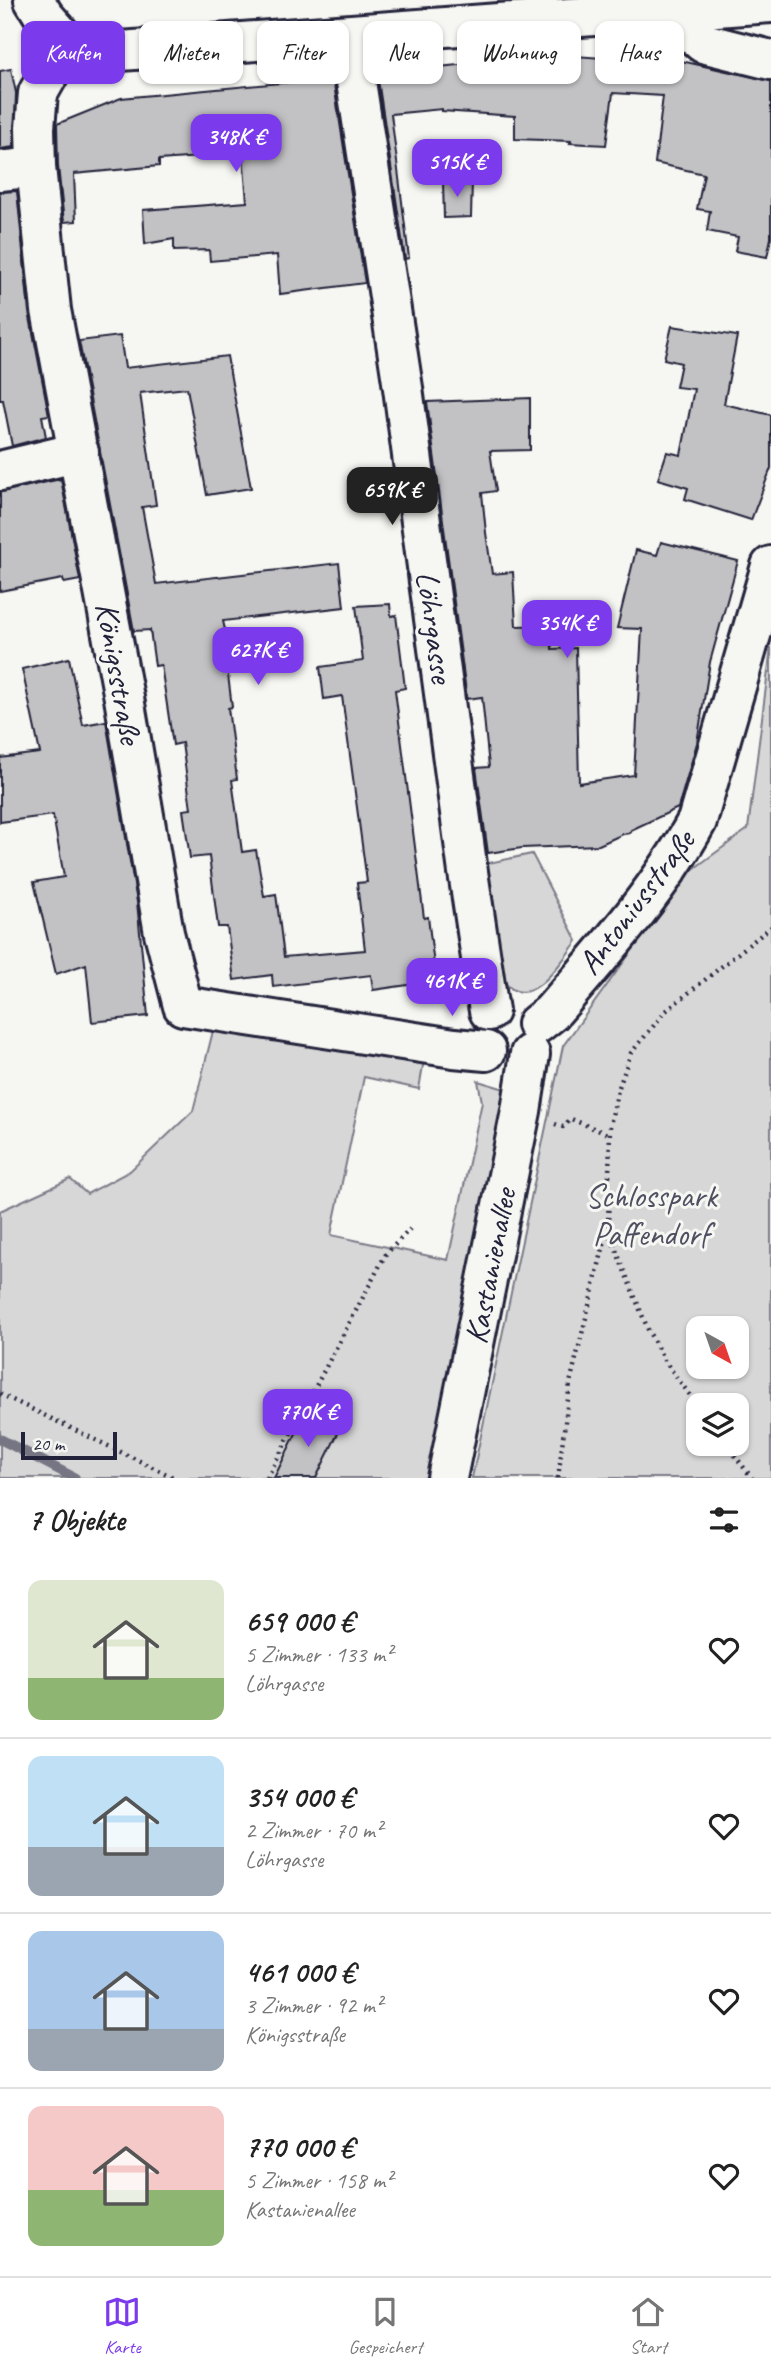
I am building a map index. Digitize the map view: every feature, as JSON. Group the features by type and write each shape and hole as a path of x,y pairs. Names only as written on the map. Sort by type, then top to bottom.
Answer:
{"street":[{"path":"34,0 48,21"},
{"path":"349,36 771,3"},
{"path":"665,10 703,43 771,61"},
{"name":"Löhrgasse","path":"349,36 401,374 489,1011"},
{"path":"125,51 257,42"},
{"name":"Königsstraße","path":"43,84 38,93 35,128 18,169 51,310 79,452 164,933 183,1006 486,1051"},
{"path":"0,471 79,452"},
{"name":"Antoniusstraße","path":"534,1039 551,1013 628,920 681,849 697,821 771,566"},
{"path":"517,1004 533,1015 534,1039 512,1062 493,1058 486,1051 479,1035 483,1018 497,1005 517,1004"},
{"name":"Kastanienallee","path":"447,1478 534,1039"}],"path":[{"path":"558,1478 570,1383 608,1230 610,1135 618,1090 631,1053 666,1011 771,927"},
{"path":"521,1111 563,1127 571,1119 610,1135"},
{"path":"267,1478 386,1254 410,1229"},
{"path":"608,1230 649,1332 664,1360 688,1393"},
{"path":"0,1394 175,1478"},
{"path":"735,1456 751,1478"}],"green space":[{"name":"Schlosspark Paffendorf","path":"771,647 771,1478 472,1478 563,1046 688,873 748,829"},
{"path":"532,854 577,941 546,980 525,992 515,991 505,983 479,865"},
{"path":"215,1023 424,1060 419,1089 364,1077 331,1235 448,1260 482,1102 478,1081 508,1090 427,1478 0,1478 0,1211 70,1179 87,1194 130,1171 193,1111"}],"building":[{"path":"581,56 595,57 595,84 684,84 684,62 771,81 771,238 767,257 735,251 738,237 707,231 710,211 697,209 704,174 655,163 663,96 613,93 606,145 515,139 515,116 442,109 391,114 409,258 405,259 379,84 443,84 443,67 457,65 457,84 581,84"},
{"path":"11,69 16,93 14,147 0,149 0,71"},
{"path":"269,84 334,84 365,283 280,294 277,255 210,261 209,250 174,251 174,239 145,244 143,210 247,202 243,154 159,160 159,166 74,174 76,221 64,222 57,124 121,98"},
{"path":"472,181 471,217 444,218 443,182"},
{"path":"17,191 29,312 49,415 42,416 46,437 12,446 3,400 0,400 0,192"},
{"path":"672,326 737,336 724,404 771,415 771,468 751,520 685,499 688,488 658,479 667,452 681,455 694,389 676,387 681,363 664,359"},
{"path":"120,336 125,368 227,356 251,488 207,495 187,388 140,393 156,505 142,507 156,584 339,563 344,607 223,621 232,707 228,708 237,779 232,780 242,852 256,850 264,896 276,894 284,957 365,950 357,883 367,882 342,696 324,699 320,667 363,661 356,606 390,604 391,616 396,615 405,688 395,690 424,918 428,917 436,981 373,990 371,975 273,987 272,975 234,980 227,927 218,927 209,856 190,858 183,810 191,809 182,743 173,745 161,665 155,666 150,630 134,631 79,341"},
{"path":"530,398 530,450 490,451 496,491 482,493 486,533 492,574 513,572 516,626 551,625 552,649 576,648 579,783 634,775 642,629 617,628 636,550 657,555 661,542 738,561 710,662 697,743 678,808 631,830 630,833 599,845 522,848 488,853 476,768 489,767 482,697 467,699 427,402"},
{"path":"61,479 80,580 64,583 63,579 0,591 0,492"},
{"path":"69,658 83,725 106,721 137,902 148,1016 92,1022 86,964 56,974 34,882 64,877 53,815 0,822 0,758 40,753 22,669"},
{"path":"306,1413 340,1429 316,1478 274,1478"}],"waterway":[{"path":"0,1439 75,1478"}]}
